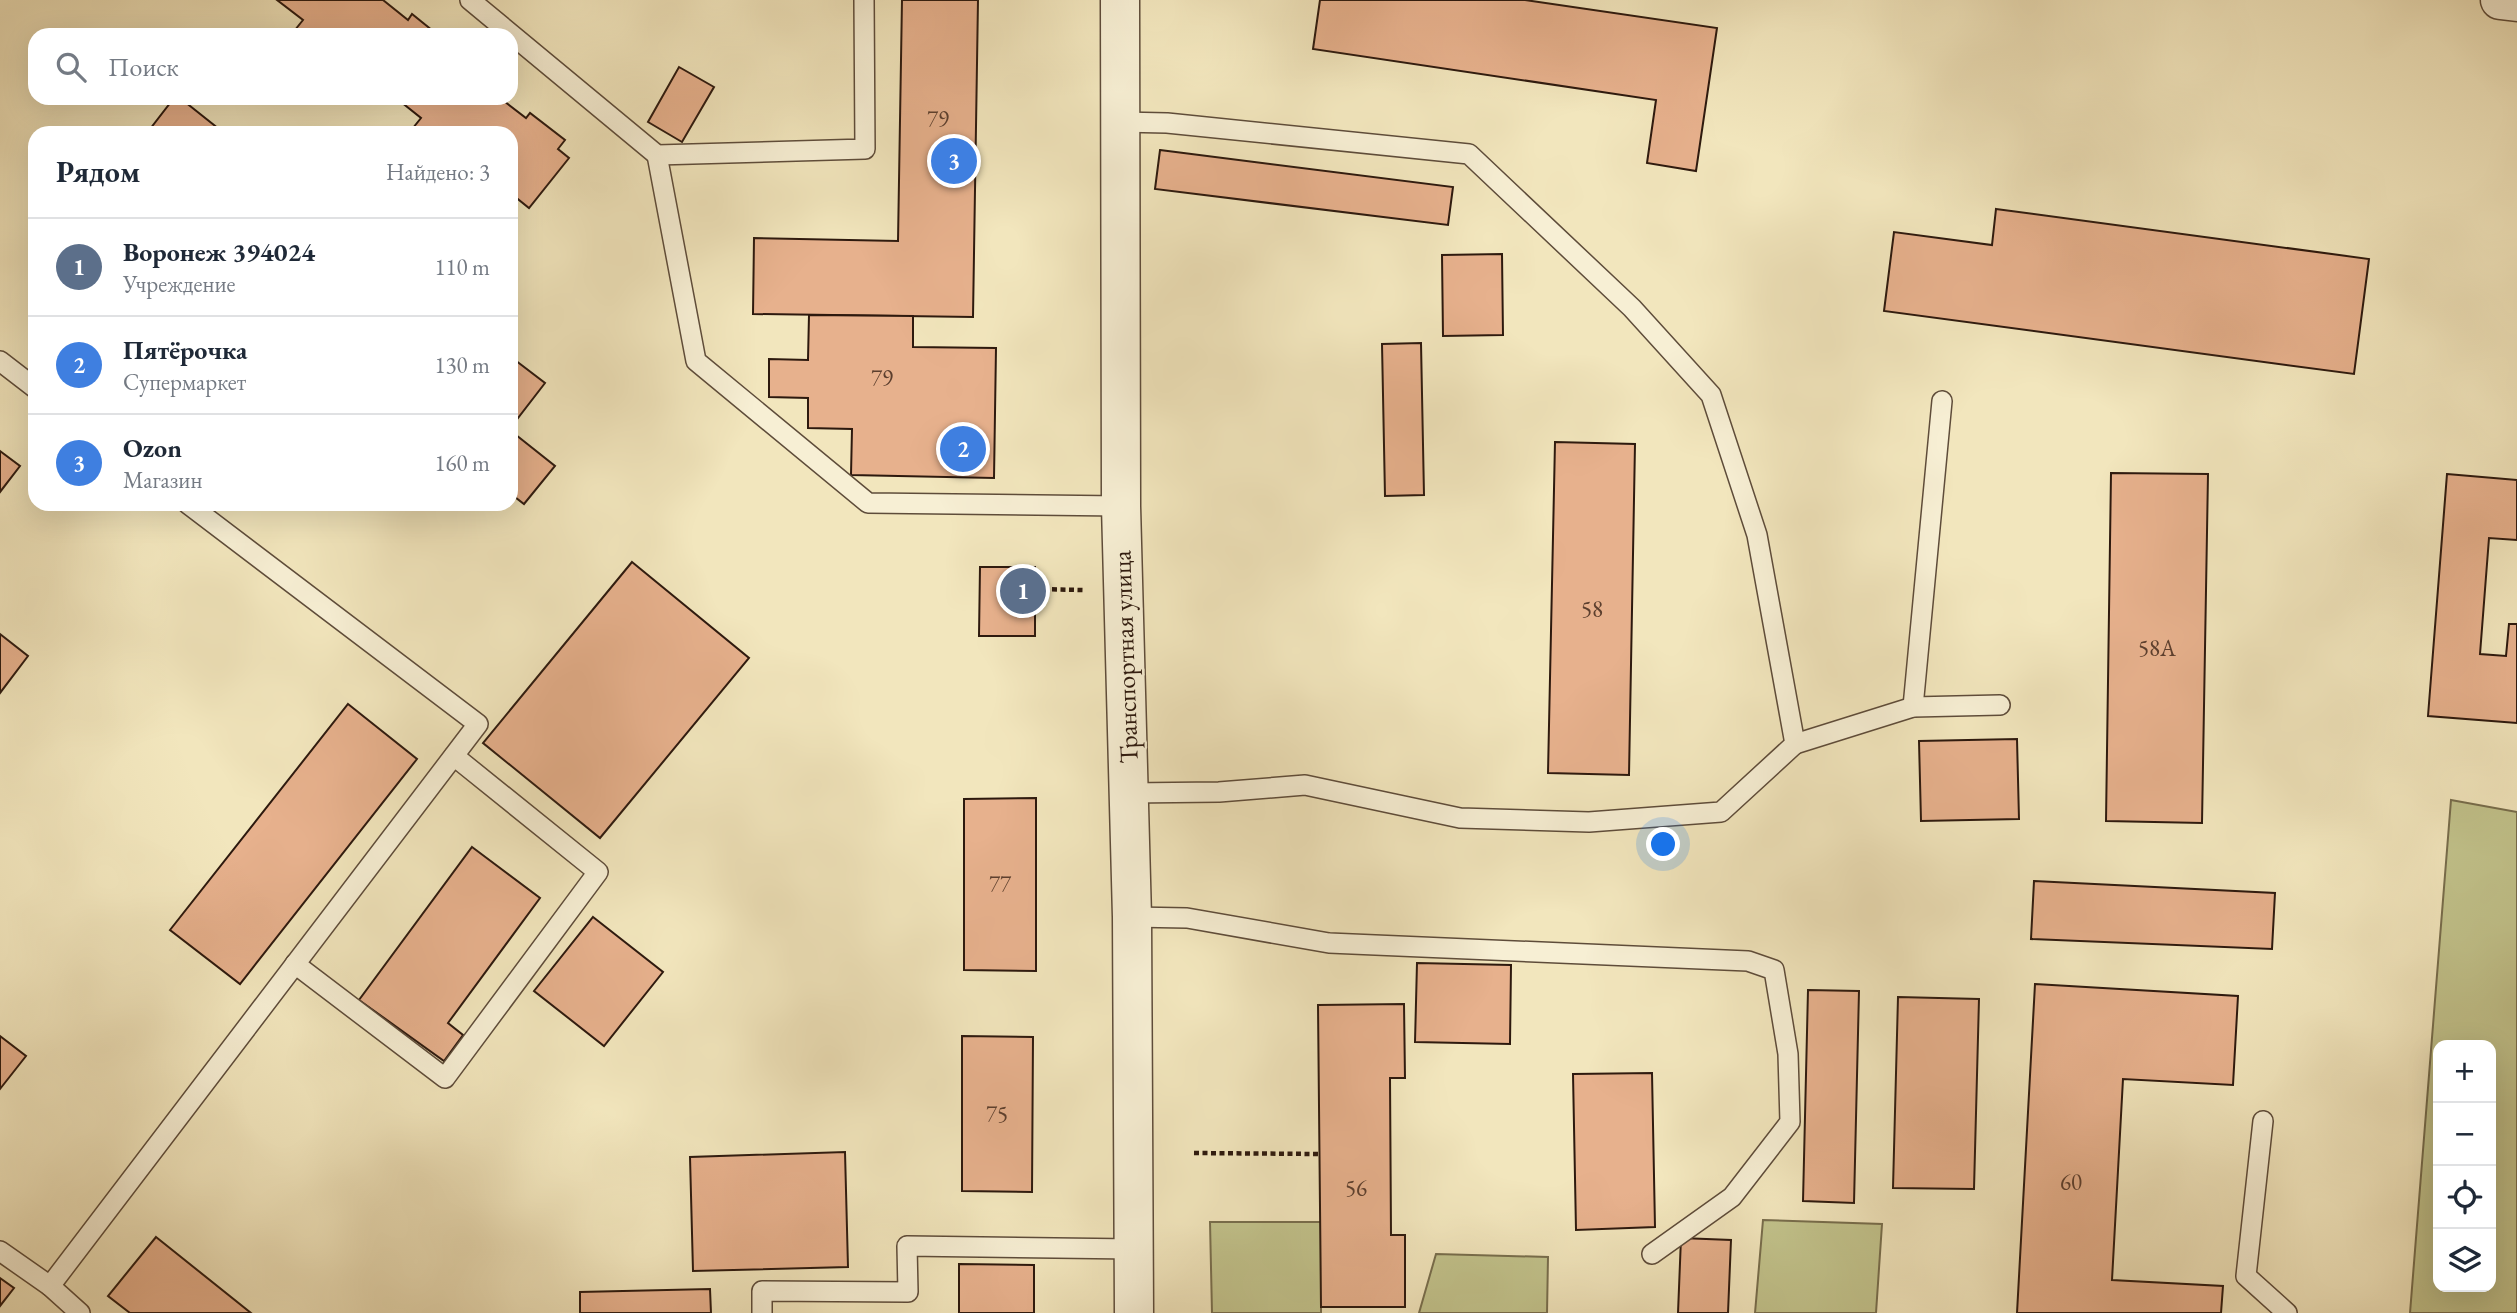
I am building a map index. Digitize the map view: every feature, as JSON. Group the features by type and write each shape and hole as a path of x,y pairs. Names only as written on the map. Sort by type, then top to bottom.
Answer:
{"street":[{"name":"Транспортная улица","path":"1120,0 1121,506 1132,917 1133,1313"},
{"path":"2500,0 2517,2"}],"lane":[{"path":"470,0 504,28"},
{"path":"657,155 865,149 864,0"},
{"path":"518,40 657,155 696,360 868,502 1121,506"},
{"path":"1120,122 1167,123 1469,155 1633,308 1711,395 1757,536 1796,744"},
{"path":"0,361 28,382"},
{"path":"1913,708 1942,401"},
{"path":"50,1286 478,724 197,511"},
{"path":"1129,793 1219,792 1305,785 1460,818 1589,822 1721,812 1796,744 1913,708 2000,705"},
{"path":"295,964 445,1078 598,872 454,755"},
{"path":"1132,917 1187,918 1329,943 1748,961 1774,970 1788,1054 1790,1122 1732,1197 1652,1254"},
{"path":"2263,1121 2246,1276 2287,1313"},
{"path":"762,1313 762,1291 908,1292 907,1246 1134,1249"},
{"path":"0,1251 50,1286 80,1313"}],"path":[{"path":"1035,589 1069,590"},
{"path":"1194,1153 1320,1154"}],"green space":[{"path":"2451,800 2517,812 2517,1313 2410,1313"},
{"path":"1763,1220 1882,1224 1876,1313 1755,1313"},
{"path":"1210,1222 1321,1222 1321,1313 1212,1313"},
{"path":"1436,1254 1548,1257 1547,1313 1419,1313"}],"building":[{"path":"277,0 383,0 408,20 412,14 429,28 297,28 303,20"},
{"path":"902,0 978,0 973,317 753,314 754,238 898,241"},
{"path":"1320,0 1525,0 1717,28 1696,171 1647,163 1656,100 1313,49"},
{"path":"679,67 714,87 682,142 648,122"},
{"path":"169,105 189,105 215,126 152,126"},
{"path":"405,105 509,105 526,118 530,113 565,140 558,149 569,158 529,208 518,199 518,126 415,126 421,118"},
{"path":"1160,150 1453,187 1448,225 1155,189"},
{"path":"1996,209 2369,259 2354,374 1884,311 1894,232 1992,245"},
{"path":"1502,254 1503,335 1443,336 1442,255"},
{"path":"809,315 913,316 913,347 996,348 994,478 851,475 852,429 808,428 808,398 769,397 769,359 808,360"},
{"path":"1421,343 1424,495 1385,496 1382,344"},
{"path":"518,362 545,383 518,418"},
{"path":"518,437 555,466 524,504 518,499"},
{"path":"1555,442 1635,444 1629,775 1548,773"},
{"path":"0,451 20,466 0,492"},
{"path":"2111,473 2208,474 2202,823 2106,821"},
{"path":"2447,474 2517,480 2517,540 2489,538 2480,654 2506,656 2509,624 2517,624 2517,723 2428,716"},
{"path":"632,562 749,658 600,838 483,743"},
{"path":"980,567 1035,567 1035,636 979,636"},
{"path":"0,634 28,656 0,693"},
{"path":"348,704 417,759 240,984 170,930"},
{"path":"2017,739 2019,819 1921,821 1919,741"},
{"path":"1036,798 1036,971 964,970 964,799"},
{"path":"472,847 540,898 448,1023 463,1035 444,1061 359,1000"},
{"path":"2034,881 2275,893 2272,949 2031,939"},
{"path":"593,917 663,972 604,1046 534,991"},
{"path":"1417,963 1511,965 1510,1044 1415,1042"},
{"path":"2035,984 2238,996 2233,1085 2123,1079 2112,1280 2223,1286 2221,1313 2017,1313"},
{"path":"1808,990 1859,991 1854,1203 1803,1201"},
{"path":"1898,997 1979,999 1974,1189 1893,1188"},
{"path":"1404,1004 1405,1078 1390,1078 1391,1235 1405,1235 1405,1307 1321,1307 1318,1005"},
{"path":"0,1036 26,1056 0,1089"},
{"path":"962,1036 1033,1037 1032,1192 962,1191"},
{"path":"1652,1073 1655,1227 1576,1230 1573,1074"},
{"path":"845,1152 848,1267 693,1271 690,1157"},
{"path":"156,1237 251,1313 130,1313 108,1296"},
{"path":"1681,1238 1731,1240 1728,1313 1678,1313"},
{"path":"959,1264 1034,1265 1034,1313 959,1313"},
{"path":"0,1278 14,1288 0,1306"},
{"path":"710,1289 711,1313 580,1313 580,1292"}],"place":[{"name":"Ozon","path":"954,161"},
{"name":"Пятёрочка","path":"963,449"},
{"name":"Воронеж 394024","path":"1023,591"}]}
